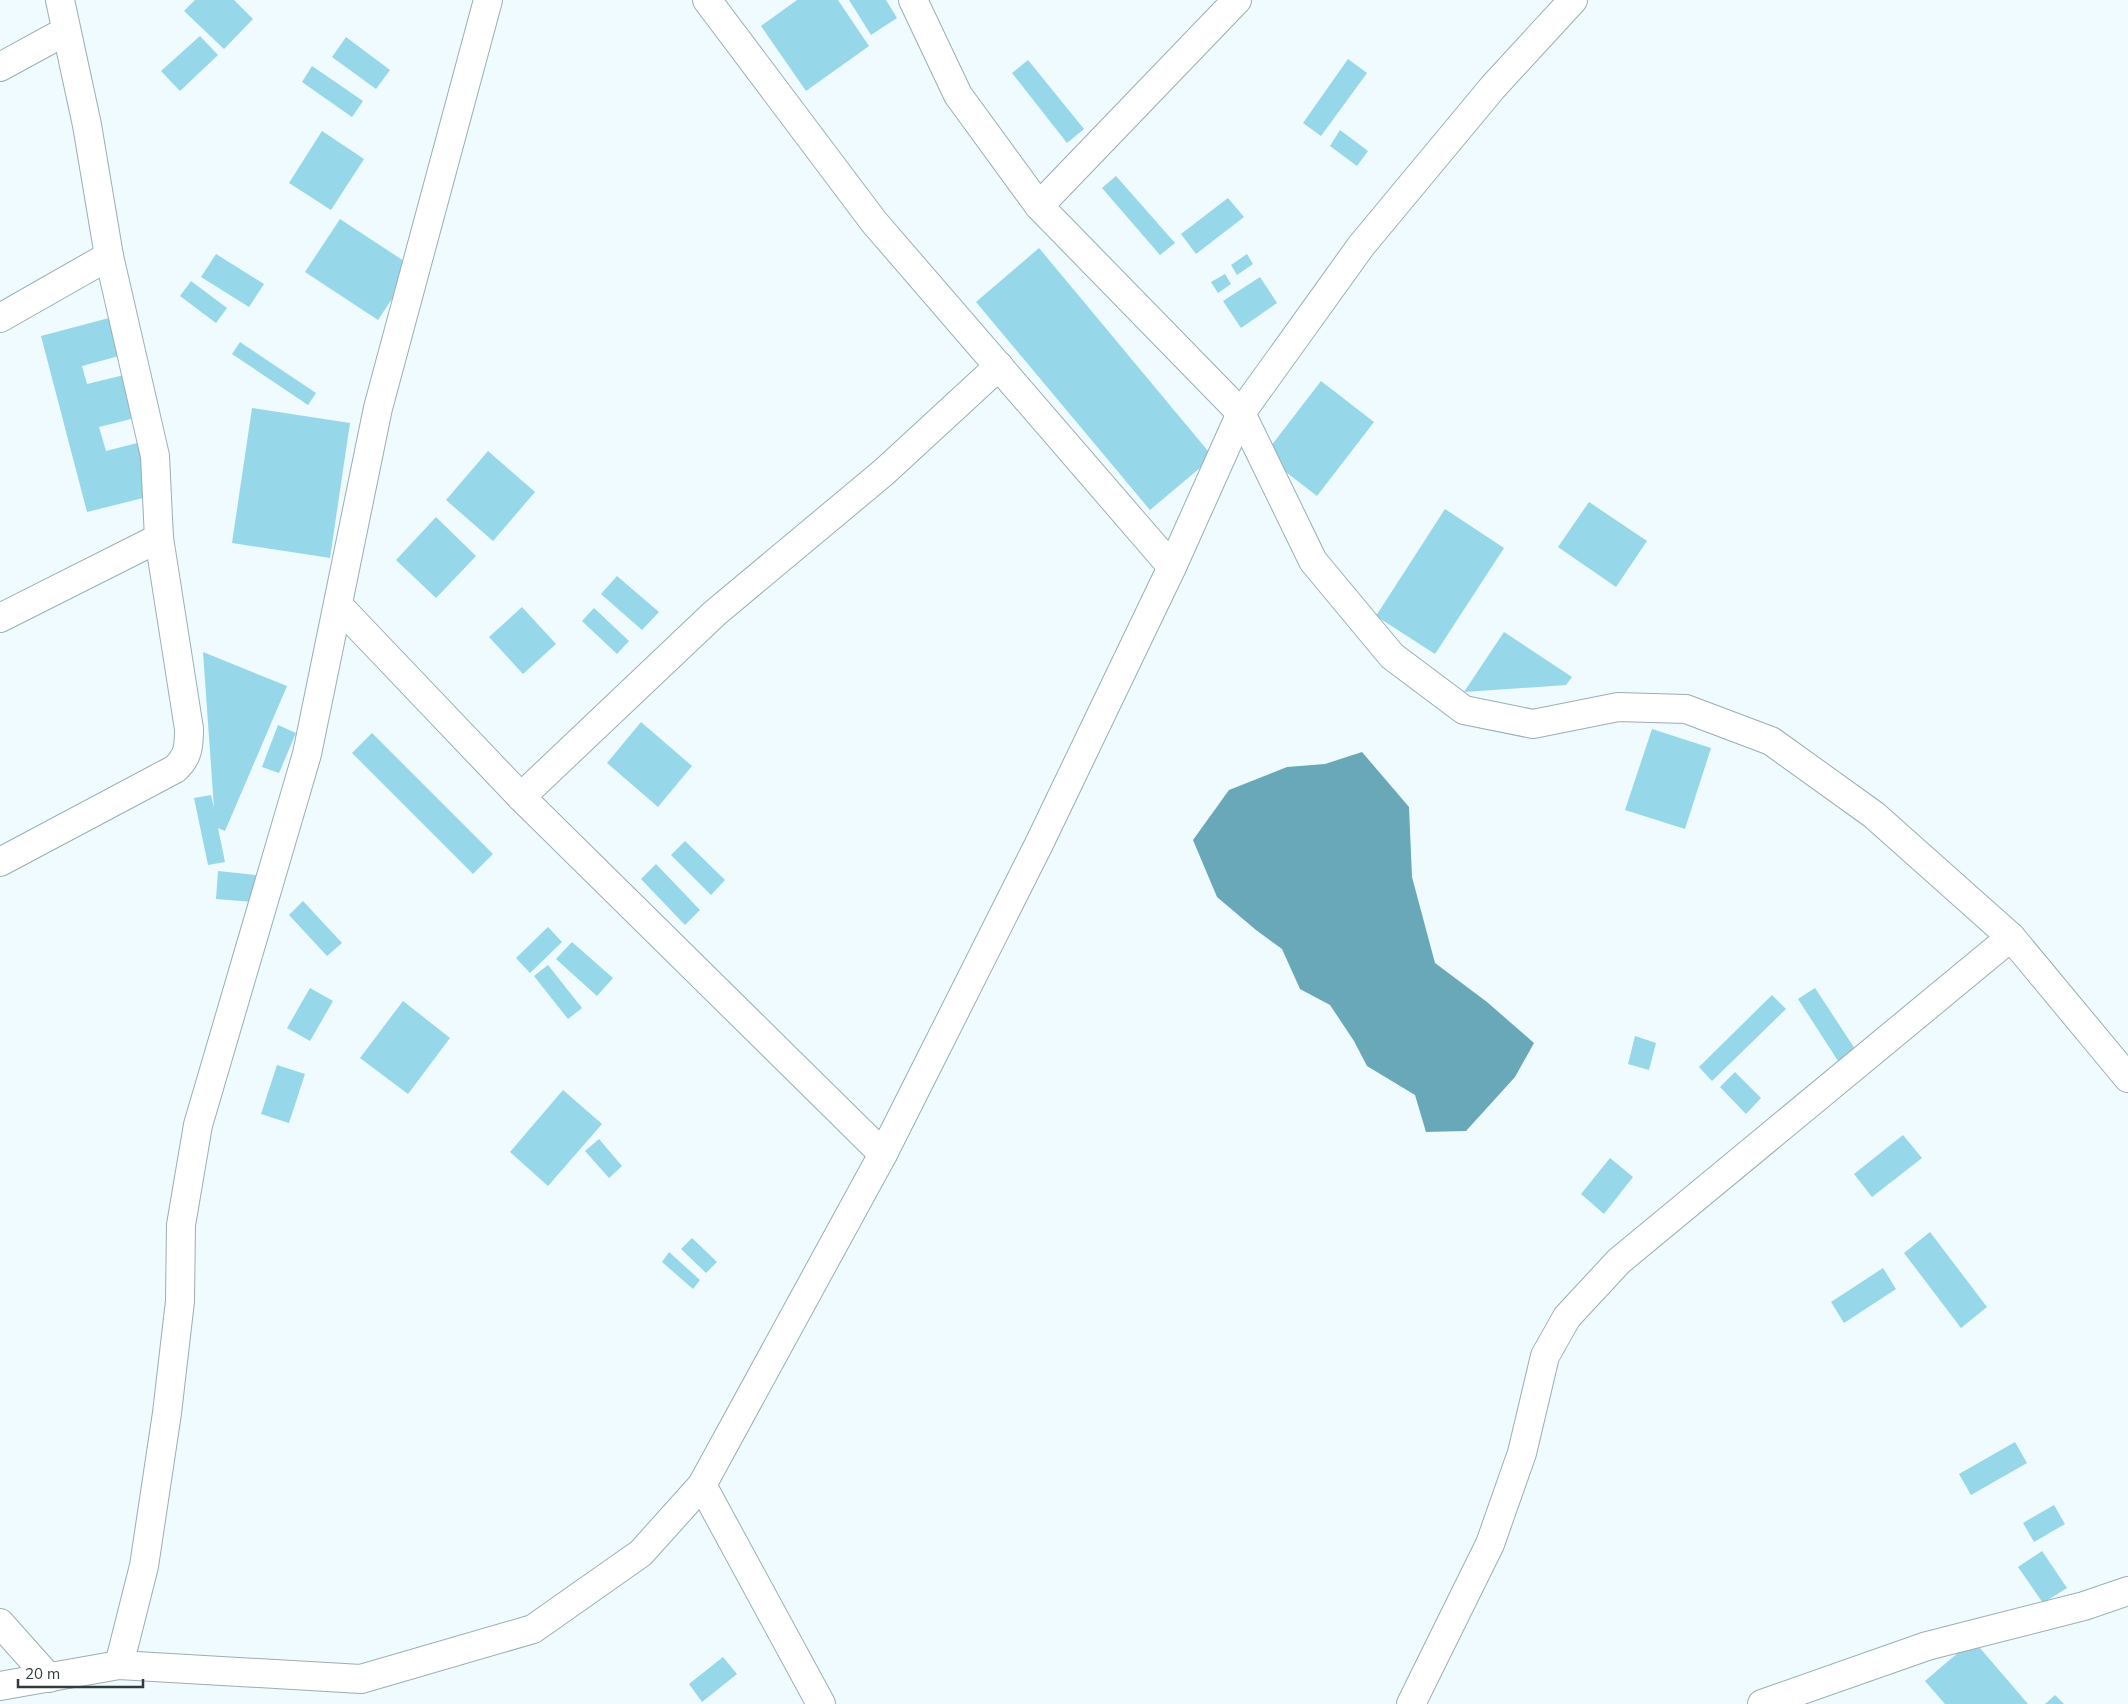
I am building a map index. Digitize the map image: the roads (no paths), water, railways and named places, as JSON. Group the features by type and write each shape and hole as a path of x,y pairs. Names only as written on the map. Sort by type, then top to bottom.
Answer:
{"street":[{"path":"0,862 175,769 184,760 189,743 190,729 159,538 155,456 109,256 87,125 60,0"},
{"path":"119,1665 144,1566 167,1412 180,1301 181,1225 198,1125 307,754 378,408 487,0"},
{"path":"707,0 874,222 1172,566"},
{"path":"913,0 958,95 1039,206 1241,413 1313,561 1392,656 1464,710 1533,724 1618,707 1686,709 1771,741 1874,815 2011,937 2128,1078"},
{"path":"1039,206 1237,0"},
{"path":"0,1686 119,1665 360,1679 533,1629 641,1553 702,1485 883,1154 1039,844 1172,566 1241,413 1361,246 1493,87 1573,0"},
{"path":"0,67 66,31"},
{"path":"0,318 109,256"},
{"path":"521,797 715,613 884,472 999,366"},
{"path":"0,618 159,538"},
{"path":"338,605 521,797 883,1154"},
{"path":"1411,1704 1490,1544 1522,1453 1545,1356 1567,1317 1619,1261 2011,937"},
{"path":"702,1485 821,1704"},
{"path":"1762,1704 1927,1646 2084,1606 2128,1591"},
{"path":"0,1623 49,1678"}],"water":[{"path":"1362,752 1409,807 1412,877 1435,963 1487,1002 1534,1043 1515,1077 1466,1131 1426,1132 1415,1095 1367,1066 1354,1041 1330,1005 1300,989 1282,949 1217,897 1193,840 1229,790 1287,767 1325,764"}]}
